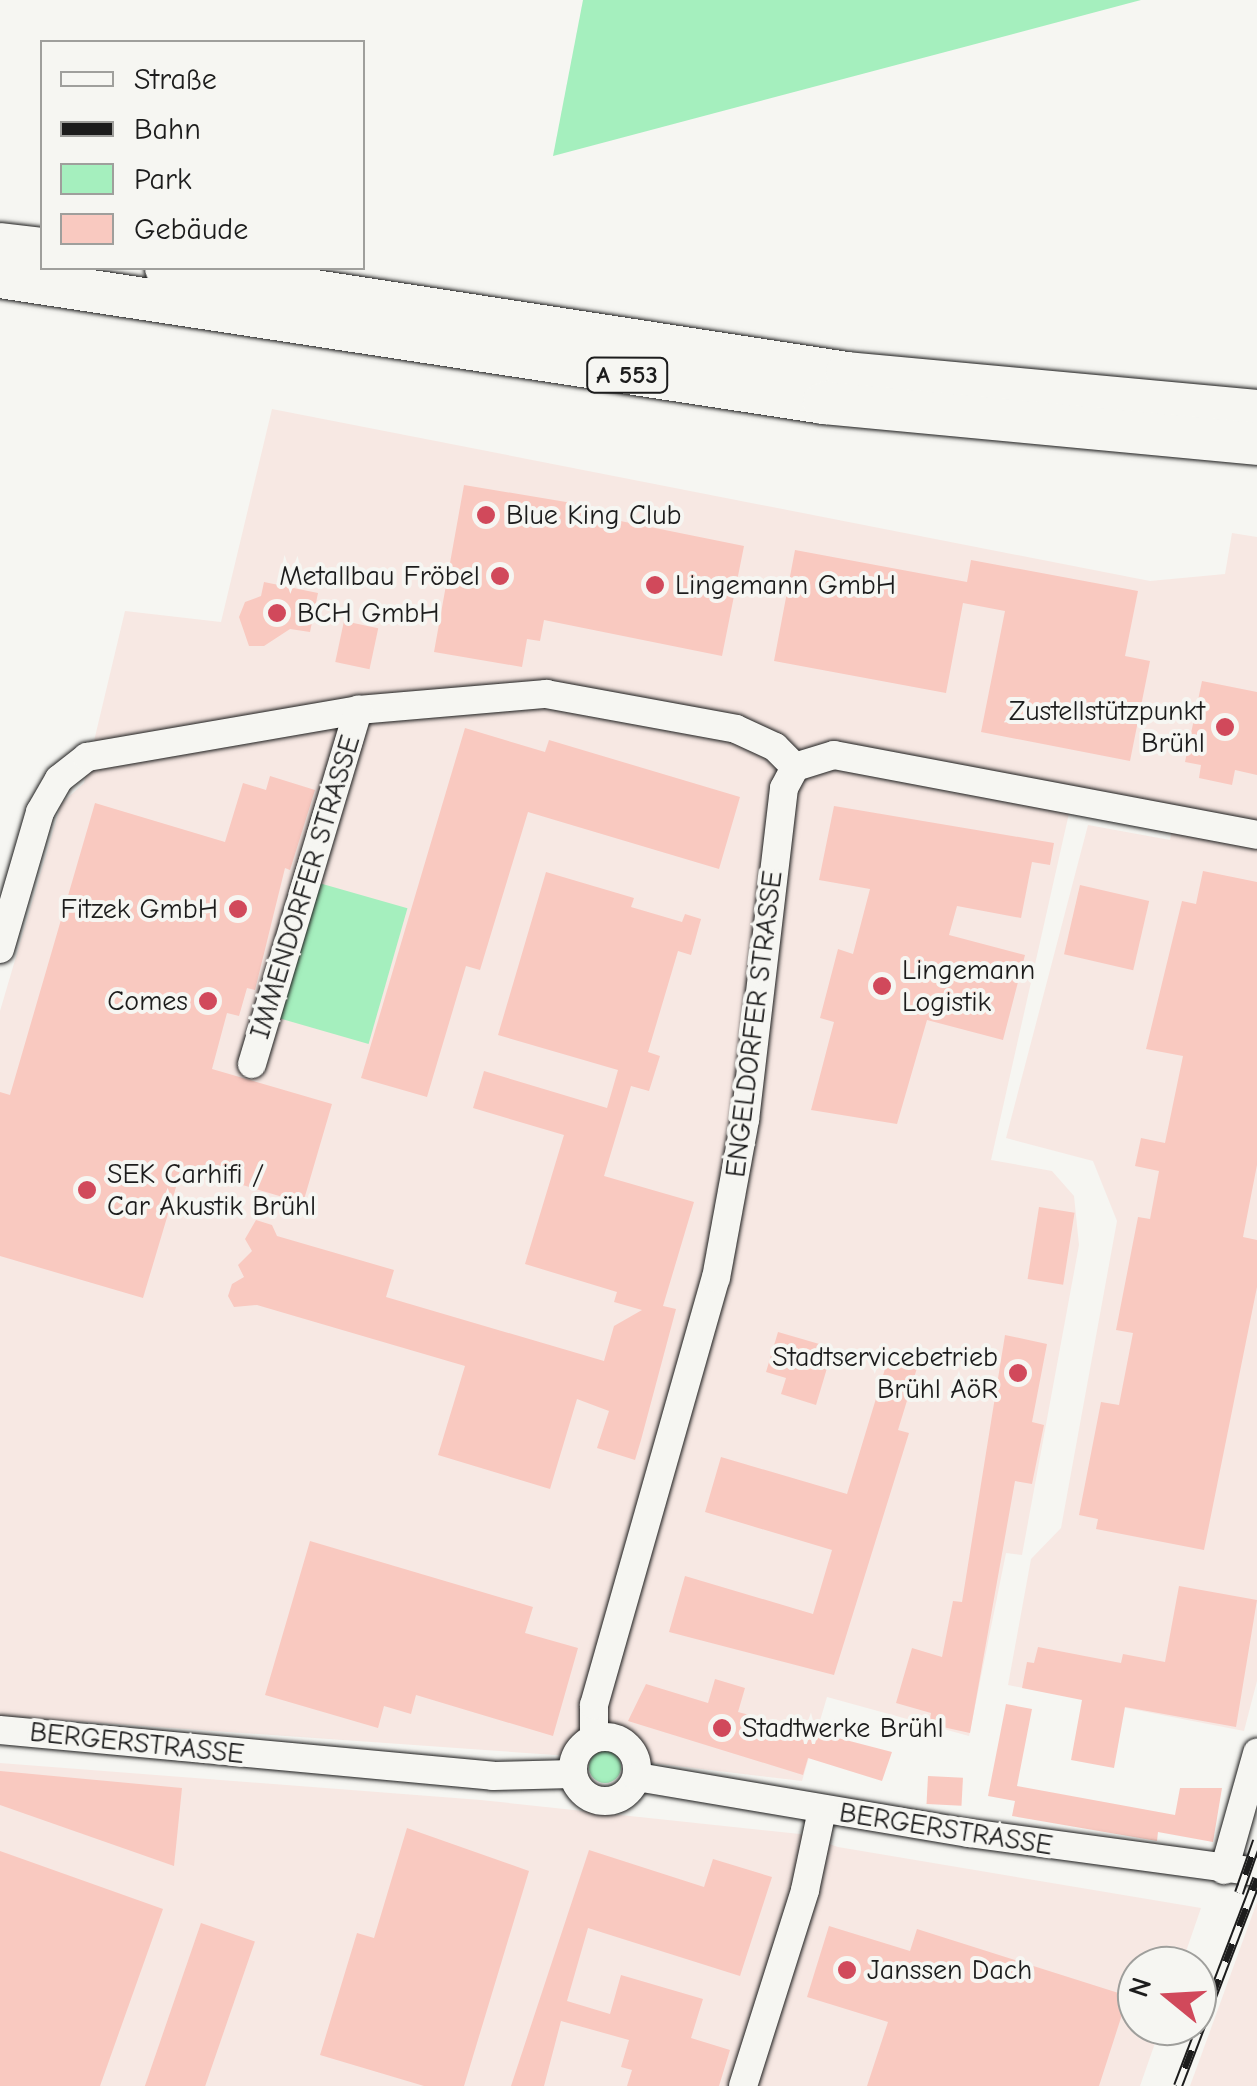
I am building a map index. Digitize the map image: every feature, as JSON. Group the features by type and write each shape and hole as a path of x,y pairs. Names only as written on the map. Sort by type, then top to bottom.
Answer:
{"highway":[{"path":"0,244 40,249"},
{"name":"A 553","path":"179,270 847,373 1257,411"},
{"name":"A 553","path":"0,277 824,404 1090,433 1257,444"}],"street":[{"name":"IMMENDORFER STRASSE","path":"0,949 40,812 59,779 87,757 358,710 546,694 736,729 775,747 795,767"},
{"name":"IMMENDORFER STRASSE","path":"252,1064 358,710"},
{"path":"795,767 834,755 1257,835"},
{"name":"ENGELDORFER STRASSE","path":"594,1738 594,1706 716,1278 746,1120 784,788 795,767"},
{"name":"BERGERSTRASSE","path":"0,1730 493,1776 573,1774"},
{"path":"594,1738 628,1744 637,1778 623,1797 599,1801 581,1790 573,1774 575,1756 594,1738"},
{"path":"1224,1870 1257,1753"},
{"name":"BERGERSTRASSE","path":"637,1778 822,1810 1257,1872"},
{"path":"743,2086 805,1890 822,1810"}],"shaded area":[{"path":"272,409 1150,581 1225,574 1232,533 1257,537 1257,1681 1244,1731 1008,1685 1031,1559 1061,1528 1117,1221 1093,1161 1006,1138 1088,825 1170,840 1176,808 1074,791 991,1160 1052,1171 1074,1196 1079,1245 1022,1555 1006,1553 969,1736 827,1697 802,1781 626,1760 0,1716 0,1011 61,804 84,783 125,611 221,622"},
{"path":"0,1763 481,1800 800,1834 838,1847 1201,1908 1188,1946 1117,1946 1117,2046 1154,2046 1140,2086 0,2086"},
{"path":"1257,1902 1257,2086 1190,2086 1205,2046 1217,2046 1217,2012"}],"green space":[{"path":"583,0 1141,0 553,156"},
{"path":"319,883 407,908 369,1044 280,1019"},
{"path":"605,1751 616,1756 621,1767 616,1778 605,1783 594,1778 589,1767 594,1756"}],"building":[{"path":"464,485 578,504 576,512 744,546 722,656 544,620 540,641 527,639 522,667 434,652"},
{"path":"795,550 967,582 971,560 1138,591 1125,656 1150,661 1130,761 981,732 1005,611 963,603 946,693 774,661"},
{"name":"BCH GmbH","path":"264,582 318,593 310,632 290,629 264,646 249,646 239,617 245,602 261,596"},
{"path":"344,621 378,628 370,669 335,662"},
{"name":"Zustellstützpunkt Brühl","path":"1202,681 1257,692 1257,775 1235,770 1232,785 1199,778 1201,765 1185,762"},
{"path":"465,728 545,752 549,740 740,797 719,869 528,812 480,970 466,966 427,1097 361,1078"},
{"path":"270,776 315,790 290,870 285,868 255,990 247,988 239,1016 227,1013 212,1069 332,1104 303,1203 182,1167 143,1298 0,1256 0,1092 10,1095 95,803 225,842 243,783 266,790"},
{"path":"834,806 1054,843 1050,865 1032,862 1021,918 957,906 949,935 1025,955 1003,1040 927,1020 897,1124 811,1110 834,1022 820,1018 838,949 853,954 870,889 819,880"},
{"path":"1203,871 1257,882 1257,1165 1243,1237 1257,1240 1257,1287 1204,1550 1096,1529 1098,1519 1079,1515 1101,1402 1119,1405 1133,1333 1116,1330 1138,1217 1150,1219 1159,1171 1135,1166 1141,1138 1165,1143 1183,1056 1146,1049 1182,901 1196,904"},
{"path":"546,872 634,898 631,907 682,922 685,914 701,919 691,955 678,951 648,1052 660,1056 649,1091 631,1086 604,1176 694,1202 663,1306 676,1309 635,1460 597,1448 609,1411 577,1399 550,1489 438,1455 465,1366 257,1305 234,1307 228,1296 232,1284 244,1277 238,1265 252,1251 245,1239 256,1220 272,1225 277,1236 394,1270 386,1297 604,1361 614,1326 642,1310 614,1302 617,1292 525,1264 564,1135 473,1108 484,1071 607,1108 618,1070 498,1035"},
{"path":"1080,885 1149,901 1133,970 1064,954"},
{"path":"1039,1207 1075,1213 1063,1285 1028,1279"},
{"path":"778,1332 833,1348 816,1405 781,1394 786,1378 766,1372"},
{"path":"1005,1335 1047,1344 1032,1422 1044,1425 1032,1484 1015,1481 970,1733 929,1724 931,1713 896,1703 912,1648 942,1657 953,1601 962,1602"},
{"path":"888,1359 917,1368 898,1430 909,1433 834,1675 669,1632 685,1576 813,1614 832,1550 705,1512 721,1457 847,1494"},
{"path":"310,1541 533,1607 525,1633 578,1648 553,1736 416,1695 411,1714 384,1706 378,1728 265,1695"},
{"path":"1179,1586 1257,1600 1236,1727 1125,1707 1114,1768 1071,1760 1082,1700 1022,1688 1027,1662 1034,1663 1038,1647 1121,1663 1123,1654 1165,1662"},
{"name":"Stadtwerke Brühl","path":"715,1679 745,1688 738,1712 892,1752 882,1781 808,1758 803,1775 628,1721 646,1684 708,1703"},
{"path":"1006,1704 1032,1709 1017,1786 1175,1815 1180,1788 1222,1788 1213,1842 1158,1832 1157,1841 1012,1816 1015,1801 988,1796"},
{"path":"0,1771 182,1788 174,1866 0,1805"},
{"path":"928,1776 963,1778 961,1806 927,1804"},
{"path":"407,1828 529,1871 464,2086 424,2086 320,2055 357,1933 374,1938"},
{"path":"589,1850 704,1887 713,1859 772,1877 740,1976 588,1928 567,2001 610,2014 621,1975 703,1999 691,2038 730,2050 719,2086 627,2086 632,2070 621,2067 629,2040 561,2021 544,2086 511,2086"},
{"path":"0,1851 163,1909 100,2086 0,2086"},
{"path":"201,1923 255,1942 205,2086 145,2086"},
{"path":"829,1926 910,1951 917,1929 1117,1993 1117,2030 1099,2086 867,2086 888,2022 807,1997"}],"railway":[{"path":"1239,1893 1257,1841"},
{"path":"1178,2086 1257,1879"}],"place":[{"name":"Blue King Club","path":"486,515"},
{"name":"Metallbau Fröbel","path":"500,576"},
{"name":"Lingemann GmbH","path":"655,585"},
{"name":"BCH GmbH","path":"277,613"},
{"name":"Zustellstützpunkt Brühl","path":"1225,727"},
{"name":"Fitzek GmbH","path":"238,909"},
{"name":"Lingemann Logistik","path":"882,986"},
{"name":"Comes","path":"208,1001"},
{"name":"SEK Carhifi / Car Akustik Brühl","path":"87,1190"},
{"name":"Stadtservicebetrieb Brühl AöR","path":"1018,1373"},
{"name":"Stadtwerke Brühl","path":"722,1728"},
{"name":"Janssen Dach","path":"847,1970"}]}
